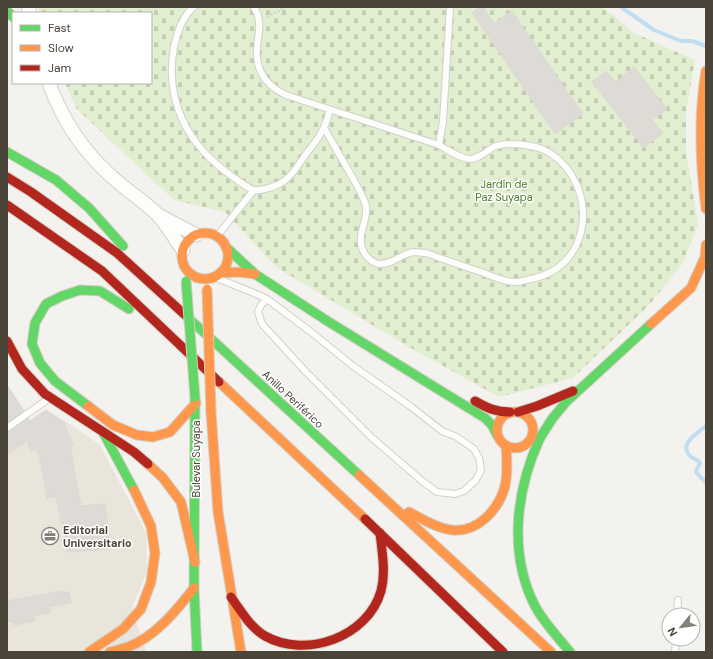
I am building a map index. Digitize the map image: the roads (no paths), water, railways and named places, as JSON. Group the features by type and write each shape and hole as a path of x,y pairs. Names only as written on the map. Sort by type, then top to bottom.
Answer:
{"main road":[{"path":"706,71 700,110 700,163 706,209"},
{"path":"7,152 56,180 89,208 126,249 167,299"},
{"name":"Anillo Periférico","path":"7,177 31,192 117,253 551,652"},
{"path":"7,205 102,271 380,533 503,652"},
{"path":"255,274 238,272 200,278 194,276 185,266 182,255 183,250 186,243 196,235 203,233 217,236 226,247 255,274 329,322 485,418 492,425 500,442 506,446 519,448 525,446 530,441 533,435 533,427 530,420 525,415 514,412 499,413 489,410 469,398"},
{"path":"570,652 535,607 528,592 522,571 518,537 519,498 530,460 547,426 566,402 691,288 705,256 706,245"},
{"path":"213,276 224,268 228,254 226,247"},
{"name":"Bulevar Suyapa","path":"185,266 196,400 194,588 197,652"},
{"name":"Bulevar Suyapa","path":"213,276 207,289 211,412 218,512 241,652"},
{"path":"169,333 100,292 80,290 62,296 46,304 35,323 32,344 40,363 54,381 113,425 138,435 153,437 170,432 181,421 196,400"},
{"path":"329,322 335,320 342,321 422,369"},
{"path":"7,341 22,369 45,394 134,452 163,478 181,502 195,562"},
{"path":"497,435 499,421 503,416 537,406 583,386"},
{"path":"537,406 543,409 547,414 547,426"},
{"path":"90,652 123,630 141,609 151,582 155,553 151,526 126,473 102,431"},
{"path":"530,441 540,438"},
{"path":"385,500 435,525 457,530 470,528 480,523 490,514 498,503 504,487 507,468 506,446"},
{"path":"231,596 252,625 266,637 285,646 320,648 339,640 357,628 370,612 379,596 383,576 380,533"},
{"path":"110,652 128,647 152,634 170,617 194,588"}],"street":[{"path":"49,84 67,122 93,159 157,214 196,235"},
{"path":"157,214 183,250"}],"lane":[{"path":"194,7 184,17 176,39 172,62 174,94 183,122 198,146 216,165 254,190 265,189 278,185 289,177 324,128 330,110"},
{"path":"254,7 260,21 257,58 261,71 267,82 276,90 286,95 439,145 460,156 470,159 480,156 495,147 508,145 531,145 549,152 564,164 581,196 583,216 581,235 575,250 565,263 551,273 538,278 516,282 500,279 426,254 414,252 384,263 379,264 372,261 366,256 362,248 361,240 362,228 366,218 366,206 361,193 324,128"},
{"path":"439,145 443,121 450,7"},
{"path":"217,236 254,190"},
{"path":"213,276 254,292 267,299 353,366 410,406 442,431 458,437 474,449 479,458 481,470 476,480 464,491 455,494 437,492 371,437 306,372 262,324 258,312 261,305 267,299"},
{"path":"7,428 50,398"},
{"path":"678,600 678,607"}],"waterway":[{"path":"621,7 654,30 681,41 692,41 706,46"},
{"path":"706,426 690,439 686,447 690,456 700,463 696,472 706,483"}],"place":[{"name":"Editorial Universitario","path":"50,536"}],"park label":[{"name":"Jardín de Paz Suyapa","path":"504,190"}]}
